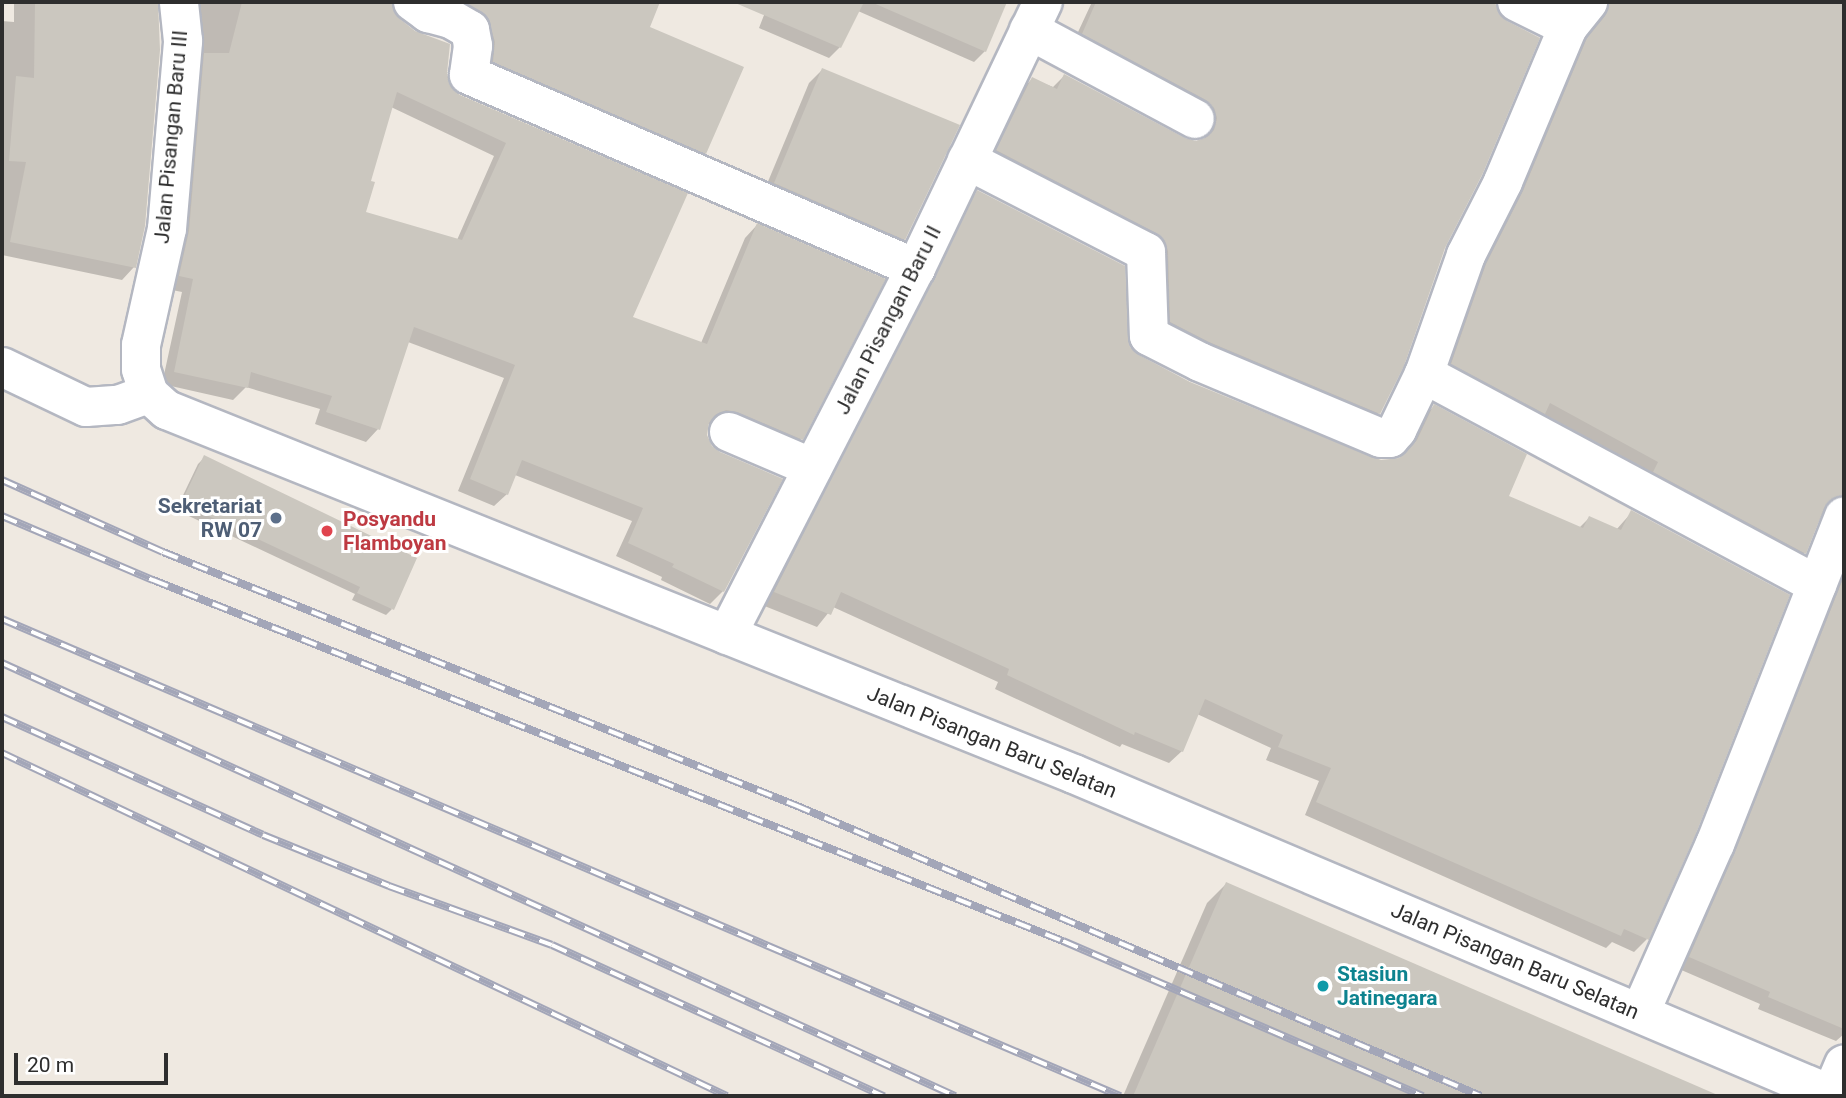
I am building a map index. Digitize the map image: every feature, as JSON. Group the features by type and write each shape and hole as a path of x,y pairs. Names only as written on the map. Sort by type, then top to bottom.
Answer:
{"street":[{"name":"Jalan Pisangan Baru III","path":"149,394 141,369 141,345 167,229 183,41 179,2"},
{"path":"413,2 428,13 451,19 470,30 472,46 469,75 916,268"},
{"path":"967,160 1146,251 1149,336 1200,362 1381,438 1390,438 1397,430 1424,374 1466,255 1503,181 1578,14 1517,2"},
{"path":"1034,10 1195,119"},
{"name":"Jalan Pisangan Baru II","path":"727,635 916,268 1034,10"},
{"path":"2,367 86,407 118,405 149,394"},
{"path":"1424,374 1817,585"},
{"name":"Jalan Pisangan Baru Selatan","path":"149,394 167,410 1074,774 1640,1013 1837,1085"},
{"path":"729,432 813,468"},
{"path":"1640,1013 1715,844 1844,517"}],"building":[{"path":"35,2 158,2 160,50 145,226 136,268 10,242 26,162 9,161 16,76 34,78"},
{"path":"242,2 391,2 400,19 415,31 450,44 447,73 450,85 460,95 688,193 633,317 707,344 757,223 886,279 803,440 737,412 726,410 715,415 709,423 707,435 712,446 783,479 724,592 672,567 674,564 628,543 643,508 522,460 508,495 470,479 515,365 414,327 380,430 326,412 332,396 251,372 248,388 174,372 193,279 179,276 189,231 204,53 229,53","holes":["397,92 506,143 462,240 366,212 375,182 371,181"]},
{"path":"465,2 660,2 650,27 744,67 706,154 493,62 495,42 488,18"},
{"path":"733,2 864,2 841,48"},
{"path":"871,2 1007,2 986,52"},
{"path":"1096,2 1495,2 1499,14 1507,21 1540,38 1483,173 1445,248 1404,366 1380,414 1209,342 1170,322 1168,251 1164,240 1156,233 996,150 1032,77 1057,89 1064,74 1185,138 1196,141 1207,137 1214,130 1217,118 1214,108 1206,100 1082,34"},
{"path":"1609,2 1844,2 1844,496 1831,500 1824,508 1806,554 1653,472 1658,462 1550,403 1545,414 1451,364 1486,264 1523,191 1587,38 1605,16"},
{"path":"822,68 960,125 905,240 774,183"},
{"path":"977,190 1125,266 1130,347 1139,355 1190,382 1381,460 1399,458 1406,452 1417,440 1434,404 1527,454 1509,496 1583,528 1589,516 1621,530 1631,510 1790,595 1695,836 1649,940 1624,929 1621,936 1316,802 1331,768 1278,747 1283,735 1205,699 1183,752 1135,732 1134,735 1007,675 1009,669 841,592 831,615 774,592"},
{"name":"Sekretariat RW 07","path":"204,455 417,558 394,610 357,593 360,587 181,503"},
{"path":"1844,576 1844,1029 1768,997 1770,992 1689,957 1735,852"},
{"name":"Stasiun Jatinegara","path":"1226,882 1720,1096 1133,1096"}],"railway":[{"path":"2,480 163,552 795,805 1481,1096"},
{"path":"2,516 153,580 1063,941 1423,1096"},
{"path":"2,619 1120,1096"},
{"path":"2,663 955,1096"},
{"path":"2,717 263,835 389,886 552,945 884,1096"},
{"path":"2,753 727,1096"}],"place":[{"name":"Sekretariat RW 07","path":"276,518"},
{"name":"Posyandu Flamboyan","path":"327,531"},
{"name":"Stasiun Jatinegara","path":"1323,986"}]}
